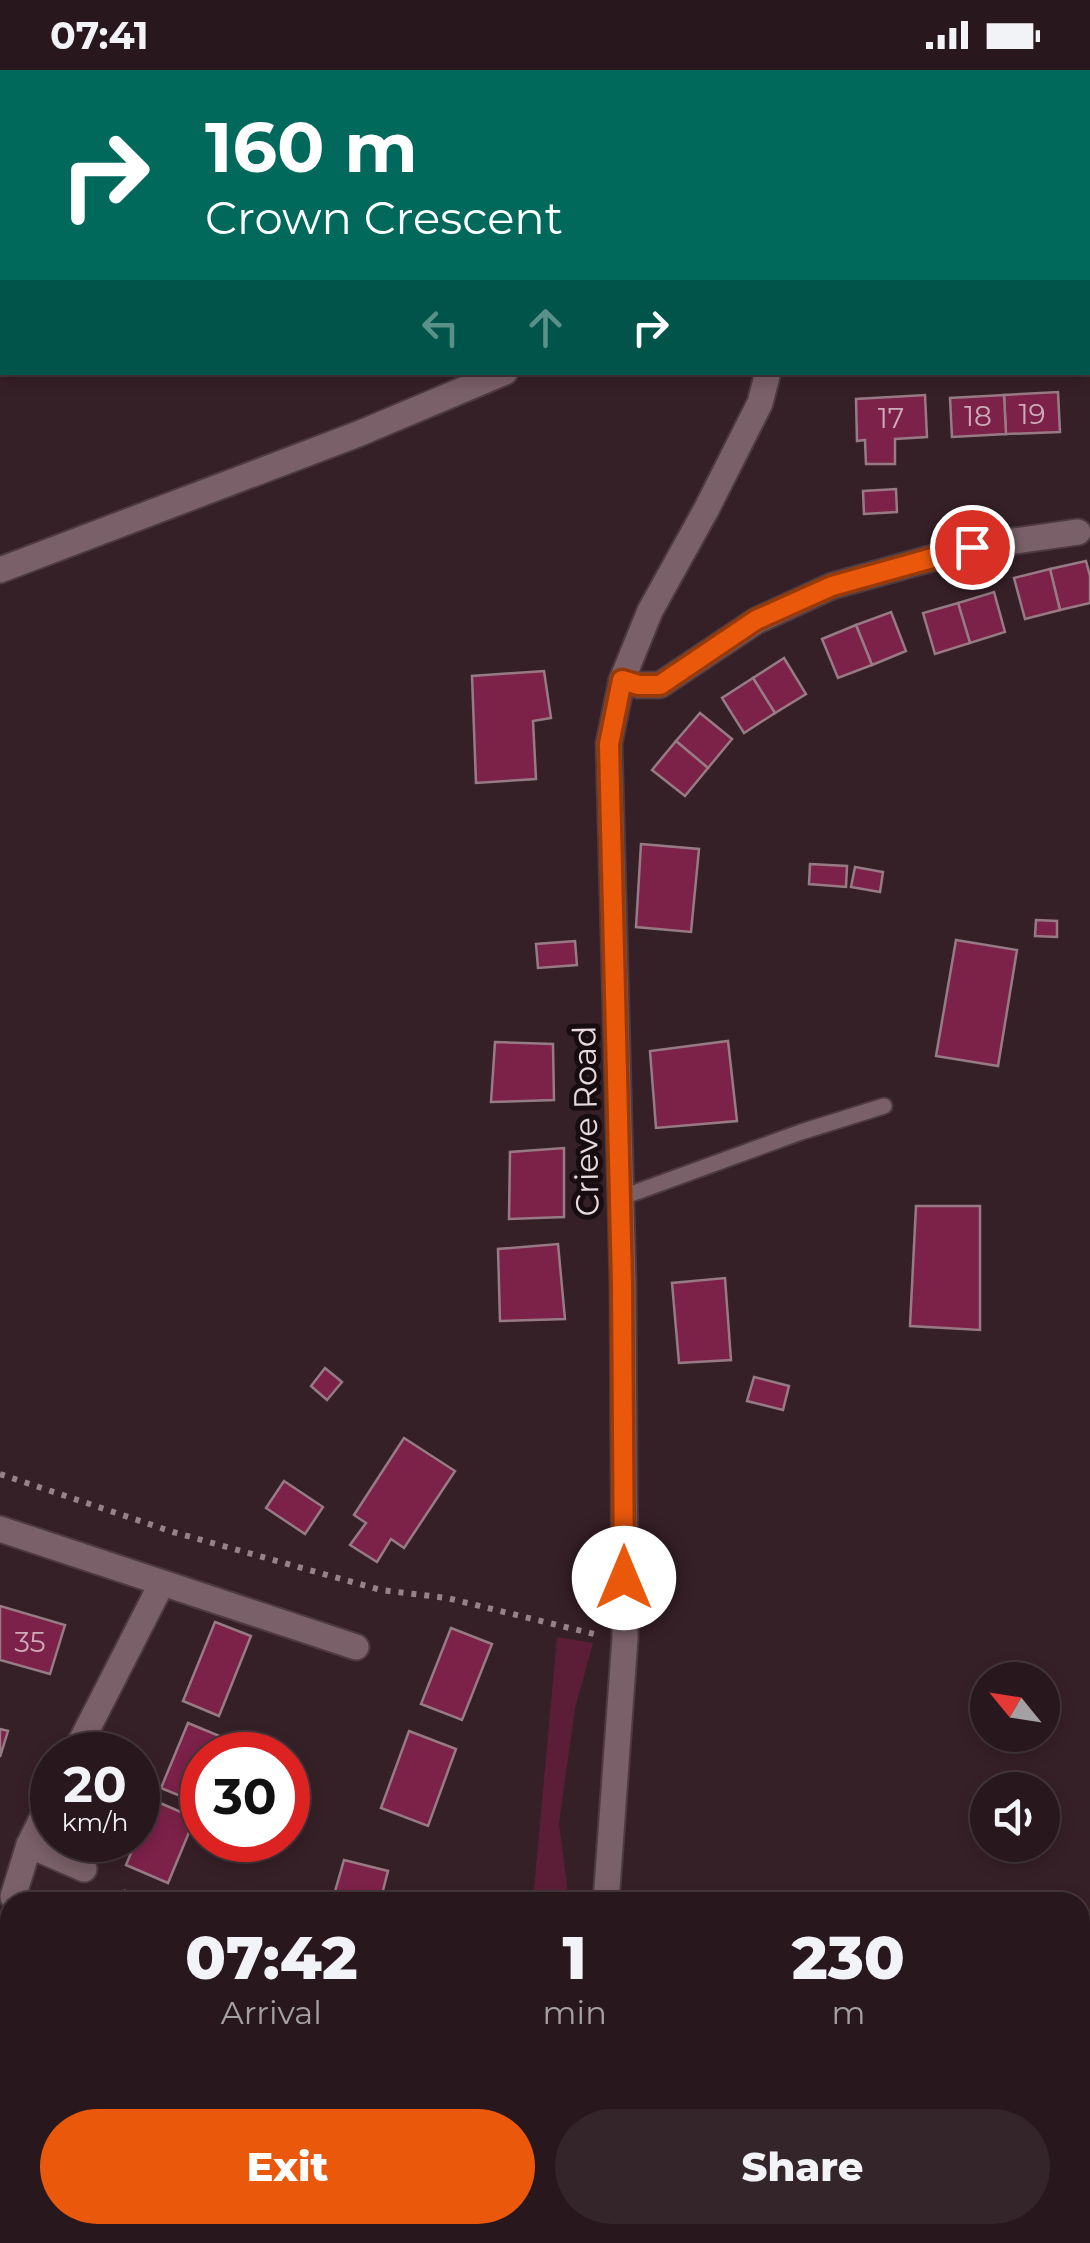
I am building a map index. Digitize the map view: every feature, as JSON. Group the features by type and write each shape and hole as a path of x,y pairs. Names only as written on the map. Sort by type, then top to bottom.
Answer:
{"street":[{"path":"0,570 358,434 498,375"},
{"name":"Crieve Road","path":"607,1892 624,1638 620,1198 609,744 622,680 650,612 760,404 767,375"},
{"path":"622,680 660,685 756,620 832,586 972,547 1078,532"},
{"path":"0,1529 356,1647"},
{"path":"86,1732 162,1583"},
{"path":"14,1892 30,1841"},
{"path":"28,1845 84,1868"}],"lane":[{"path":"620,1198 884,1106"}],"path":[{"path":"0,1474 173,1532 380,1590 447,1598 624,1638"}],"shaded area":[{"path":"557,1637 593,1643 575,1708 559,1823 568,1892 534,1892"}],"building":[{"path":"1058,392 1060,432 1006,434 1004,395"},
{"path":"925,395 927,437 895,439 895,464 866,464 865,440 857,441 856,399"},
{"path":"1004,395 1006,434 952,437 950,398"},
{"path":"896,489 897,512 864,514 863,491"},
{"path":"1086,561 1090,603 1060,610 1050,569"},
{"path":"1050,569 1060,610 1025,619 1014,578"},
{"path":"994,592 1005,632 970,643 958,603"},
{"path":"958,603 970,643 935,654 923,613"},
{"path":"891,612 906,651 872,665 856,625"},
{"path":"856,625 872,665 838,678 822,639"},
{"path":"784,658 806,694 775,713 753,678"},
{"path":"544,671 551,718 533,721 536,779 476,783 472,676"},
{"path":"753,678 775,713 744,733 722,698"},
{"path":"700,713 732,739 708,768 676,741"},
{"path":"676,741 708,768 685,796 652,770"},
{"path":"641,844 699,849 691,932 636,927"},
{"path":"810,864 847,866 846,887 809,884"},
{"path":"855,867 883,872 880,892 851,887"},
{"path":"1036,920 1057,921 1057,937 1035,936"},
{"path":"956,940 1017,950 998,1066 936,1056"},
{"path":"575,941 577,965 538,968 536,944"},
{"path":"728,1041 737,1121 656,1128 650,1051"},
{"path":"495,1042 553,1044 554,1100 491,1102"},
{"path":"564,1148 564,1217 509,1219 510,1152"},
{"path":"916,1206 980,1206 980,1330 910,1326"},
{"path":"558,1244 565,1319 500,1321 498,1249"},
{"path":"725,1278 731,1360 679,1363 672,1283"},
{"path":"325,1368 342,1382 327,1400 311,1386"},
{"path":"754,1377 789,1386 783,1410 747,1401"},
{"path":"404,1438 455,1471 404,1548 391,1539 377,1562 350,1545 366,1523 354,1515"},
{"path":"284,1481 323,1507 305,1534 266,1508"},
{"path":"0,1606 65,1625 50,1674 0,1660"},
{"path":"215,1622 251,1636 219,1716 183,1701"},
{"path":"451,1628 492,1644 462,1720 421,1704"},
{"path":"188,1723 210,1732 184,1732"},
{"path":"0,1729 8,1731 0,1757"},
{"path":"409,1731 456,1749 428,1826 381,1808"},
{"path":"180,1742 180,1796 161,1788"},
{"path":"160,1803 180,1812 180,1854 168,1883 126,1865 160,1862"},
{"path":"344,1860 388,1871 383,1892 335,1892"}],"route":[{"path":"624,1578 622,1283 609,744 622,680 660,685 756,620 832,586 972,547"}]}
